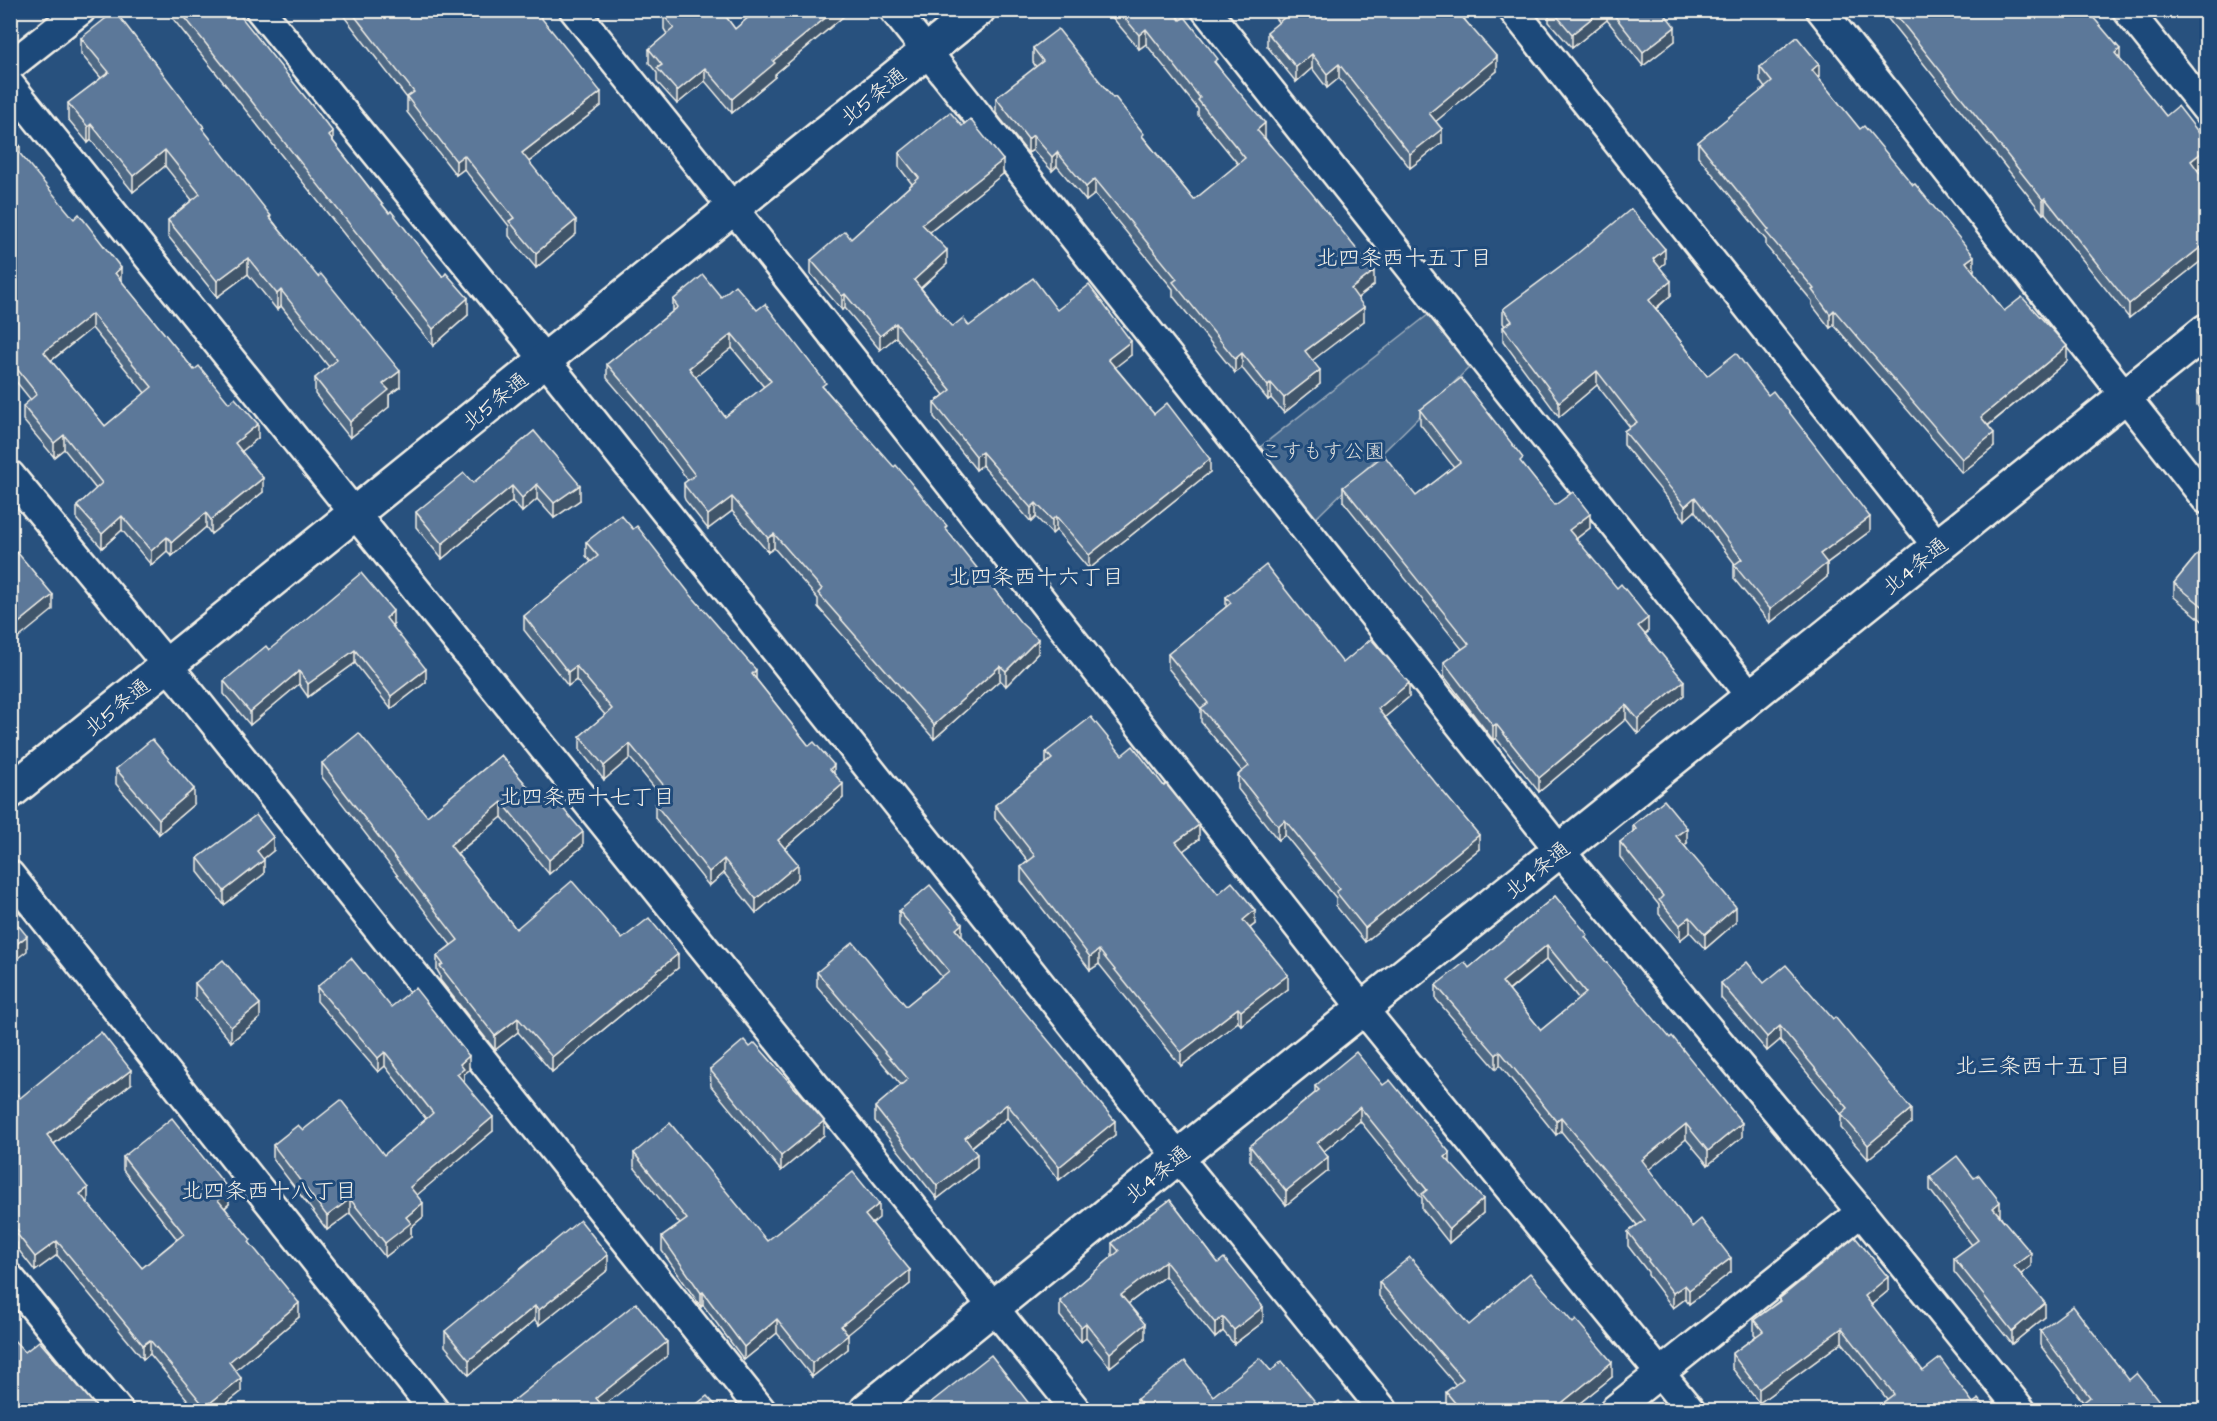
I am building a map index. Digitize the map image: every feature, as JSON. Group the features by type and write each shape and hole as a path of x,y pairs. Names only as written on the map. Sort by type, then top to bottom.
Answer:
{"street":[{"path":"10,66 81,10"},
{"path":"260,10 545,360 1178,1157 1383,1410"},
{"path":"574,10 733,208 1363,1009 1690,1410"},
{"path":"894,10 1560,852 1861,1212 2021,1410"},
{"name":"北5条通","path":"10,792 978,10"},
{"path":"1206,10 1752,698"},
{"path":"1513,10 1938,547"},
{"path":"1821,10 2206,499"},
{"path":"2127,10 2206,109"},
{"path":"10,85 1076,1410"},
{"name":"北4条通","path":"867,1410 1178,1157 2206,331"},
{"path":"10,475 168,666 761,1410"},
{"path":"10,874 434,1410"},
{"path":"1614,1410 1861,1212"},
{"path":"10,1278 118,1410"}],"green space":[{"name":"こすもす公園","path":"1438,307 1480,357 1312,522 1255,451"}],"building":[{"path":"179,10 231,10 235,16 238,13 333,132 329,136 389,213 391,211 443,277 446,273 468,298 433,329"},
{"path":"350,10 535,10 601,92 522,153 576,220 536,253 509,221 514,218 464,155 456,161 407,97 414,92"},
{"path":"670,10 721,10 735,29 757,10 835,10 773,61 775,63 732,99 705,68 677,91 657,68 662,65 649,49 674,28 664,16"},
{"path":"1118,10 1172,10 1180,20 1185,17 1218,59 1214,62 1265,123 1257,130 1310,191 1374,271 1351,289 1364,307 1305,351 1320,370 1284,398 1271,383 1268,386 1242,353 1235,359 1173,282 1177,279 1095,179 1086,187 1057,152 1052,157 1033,135 1028,139 996,98 1043,61 1033,48 1058,29 1113,98 1115,97 1144,134 1142,136 1194,200 1245,158 1198,100 1200,98 1146,29 1139,35"},
{"path":"1280,10 1462,10 1465,14 1462,17 1497,57 1429,113 1442,129 1410,154 1339,64 1327,74 1312,54 1296,67 1267,32 1285,17"},
{"path":"1552,10 1602,10 1572,34"},
{"path":"1610,10 1662,10 1675,27 1643,52"},
{"path":"1892,10 2087,10 2120,49 2115,53 2166,116 2178,106 2206,142 2206,149 2191,161 2206,182 2206,249 2204,251 2201,247 2129,304"},
{"path":"115,11 271,216 269,217 318,277 321,274 400,371 383,384 389,390 350,422 315,378 337,360 281,290 277,294 248,258 217,281 168,220 200,194 165,150 133,176 91,124 88,127 68,103 109,72 81,38"},
{"path":"1797,37 1819,64 1812,70 1860,129 1864,126 1913,185 1915,184 1974,256 1966,262 2004,311 2022,297 2067,346 1981,417 1994,433 1962,459 1834,310 1830,314 1812,290 1814,289 1766,232 1769,230 1698,142 1772,82 1760,67"},
{"path":"950,112 962,126 970,119 1003,160 922,224 947,250 914,280 952,327 963,318 969,326 1033,278 1057,310 1089,285 1131,341 1108,359 1154,414 1167,403 1210,459 1089,555 1056,516 1052,520 1036,503 1031,508 982,452 976,456 934,403 951,390 896,323 880,336 845,294 842,296 811,260 845,231 851,239 919,178 899,153"},
{"path":"10,135 20,146 16,149 74,219 79,214 121,268 115,273 194,370 199,366 229,403 235,398 258,424 235,443 263,478 211,520 206,513 172,542 167,537 151,551 122,516 102,534 77,506 102,483 64,435 54,443 23,406 37,394 10,360","holes":["92,314 152,387 105,426 44,352"]},
{"path":"1631,209 1665,249 1653,259 1671,281 1649,300 1707,376 1736,353 1768,395 1773,391 1870,517 1820,554 1827,563 1770,609 1734,565 1742,559 1695,497 1685,506 1624,431 1637,422 1597,371 1559,402 1503,327 1512,321 1503,309 1578,253"},
{"path":"703,275 721,297 735,285 757,310 765,304 826,383 822,386 894,467 896,465 947,526 945,528 1021,623 1038,639 1006,671 1000,666 934,725 818,593 822,589 774,534 768,538 732,497 708,515 684,483 695,475 607,364 678,307 673,300","holes":["732,334 771,381 725,417 689,368"]},
{"path":"1461,378 1523,458 1520,461 1555,505 1573,492 1590,514 1569,530 1617,588 1621,584 1648,618 1638,626 1684,681 1638,719 1626,705 1539,778 1496,724 1493,726 1444,662 1469,644 1343,487 1384,455 1416,496 1460,462 1420,410"},
{"path":"2206,383 2206,402 2197,391"},
{"path":"534,431 580,485 554,503 537,484 522,498 512,486 442,544 416,512 464,473 473,483"},
{"path":"621,515 633,529 637,526 690,594 756,670 752,674 809,746 814,742 834,765 830,769 843,784 778,840 798,864 756,899 724,859 709,872 655,804 670,793 630,744 604,766 580,736 612,709 576,666 568,672 524,616 598,556 586,542"},
{"path":"2206,534 2206,544 2201,539"},
{"path":"2201,550 2206,554 2206,609 2174,583"},
{"path":"17,552 53,595 10,630 10,557"},
{"path":"1266,565 1343,663 1371,639 1409,683 1378,709 1479,835 1365,928 1336,892 1340,889 1285,820 1278,826 1238,775 1249,766 1201,708 1208,703 1168,654 1231,603 1226,597"},
{"path":"361,573 393,611 386,618 426,669 391,696 355,650 308,684 299,671 250,712 224,681 266,646 269,650"},
{"path":"1091,717 1122,755 1133,746 1164,786 1166,784 1199,825 1176,842 1218,894 1232,882 1255,910 1243,920 1288,975 1241,1011 1238,1008 1181,1052 1099,950 1090,957 1021,867 1035,856 995,805 1052,759 1046,752"},
{"path":"359,733 427,816 501,755 544,806 554,798 583,832 549,860 502,802 450,845 516,929 572,881 622,939 649,918 678,954 552,1057 518,1018 495,1036 440,966 443,964 437,956 458,940 322,763"},
{"path":"152,739 194,789 159,819 116,769"},
{"path":"1664,800 1687,828 1676,836 1736,907 1705,934 1690,917 1680,925 1659,900 1663,896 1620,842 1636,829 1633,825"},
{"path":"256,815 273,837 257,851 264,860 224,891 198,858"},
{"path":"930,885 962,924 956,929 1115,1121 1059,1167 1007,1104 965,1138 977,1154 937,1186 875,1107 908,1079 817,972 853,942 906,1006 949,971 899,911"},
{"path":"1555,896 1588,935 1585,937 1670,1038 1672,1036 1742,1123 1708,1151 1686,1124 1642,1160 1692,1227 1701,1219 1731,1258 1689,1290 1685,1285 1673,1293 1628,1232 1645,1220 1561,1117 1556,1121 1500,1051 1496,1055 1436,985 1465,962 1469,968","holes":["1547,945 1586,993 1541,1030 1502,982"]},
{"path":"10,915 27,936 10,949"},
{"path":"351,958 391,1007 415,988 469,1056 460,1064 464,1069 457,1074 493,1117 410,1187 423,1203 406,1217 411,1223 385,1243 350,1199 327,1216 273,1145 298,1125 303,1130 341,1100 384,1155 433,1113 385,1052 378,1058 317,987"},
{"path":"223,960 260,1004 231,1027 195,983"},
{"path":"1747,962 1764,983 1786,965 1833,1019 1835,1017 1911,1109 1868,1145 1841,1114 1848,1108 1780,1026 1767,1037 1721,983"},
{"path":"101,1032 131,1070 47,1135 88,1188 80,1194 142,1268 184,1234 123,1157 172,1118 229,1190 218,1200 299,1303 229,1362 241,1378 205,1407 150,1340 143,1345 57,1241 35,1257 10,1222 10,1086 20,1098"},
{"path":"744,1040 750,1047 755,1043 824,1121 781,1156 710,1069"},
{"path":"1356,1052 1383,1085 1390,1080 1450,1153 1445,1157 1483,1199 1449,1229 1422,1194 1427,1190 1360,1107 1317,1143 1328,1157 1286,1191 1250,1146 1319,1090 1315,1086"},
{"path":"670,1123 767,1241 853,1172 879,1204 865,1215 910,1270 841,1326 848,1335 812,1363 777,1319 744,1347 703,1292 701,1293 662,1237 687,1219 634,1153"},
{"path":"1957,1156 1974,1178 1979,1175 2000,1202 1993,1208 2031,1253 2014,1266 2045,1303 2012,1331 1954,1258 1978,1240 1930,1177"},
{"path":"1170,1200 1218,1263 1224,1258 1263,1307 1234,1330 1223,1317 1215,1323 1165,1261 1121,1295 1145,1324 1110,1353 1086,1323 1081,1327 1060,1301 1119,1251 1112,1243"},
{"path":"580,1220 608,1255 539,1310 535,1306 469,1360 445,1331"},
{"path":"1855,1237 1888,1277 1865,1296 1923,1371 1940,1358 1973,1403 1979,1399 1988,1410 1873,1410 1894,1394 1842,1328 1759,1389 1732,1354 1763,1331 1754,1320 1780,1301 1779,1299"},
{"path":"1410,1257 1469,1325 1530,1273 1573,1323 1576,1320 1612,1362 1553,1410 1461,1410 1446,1392 1463,1379 1379,1282"},
{"path":"636,1303 667,1342 596,1398 606,1410 502,1410"},
{"path":"2073,1306 2129,1380 2137,1373 2160,1402 2149,1410 2073,1410 2090,1397 2040,1331"},
{"path":"10,1336 25,1352 39,1341 99,1410 10,1410"},
{"path":"991,1355 1034,1410 921,1410"},
{"path":"1260,1358 1271,1371 1282,1361 1322,1410 1146,1410 1137,1399 1185,1361 1213,1396"},
{"path":"707,1396 720,1410 689,1410"},
{"path":"1339,1401 1346,1410 1327,1410"},
{"path":"378,1403 384,1410 368,1410"}],"district":[{"name":"北四条西十五丁目","path":"1404,257"},
{"name":"北四条西十六丁目","path":"1036,576"},
{"name":"北四条西十七丁目","path":"587,796"},
{"name":"北三条西十五丁目","path":"2043,1065"},
{"name":"北四条西十八丁目","path":"269,1190"}]}
